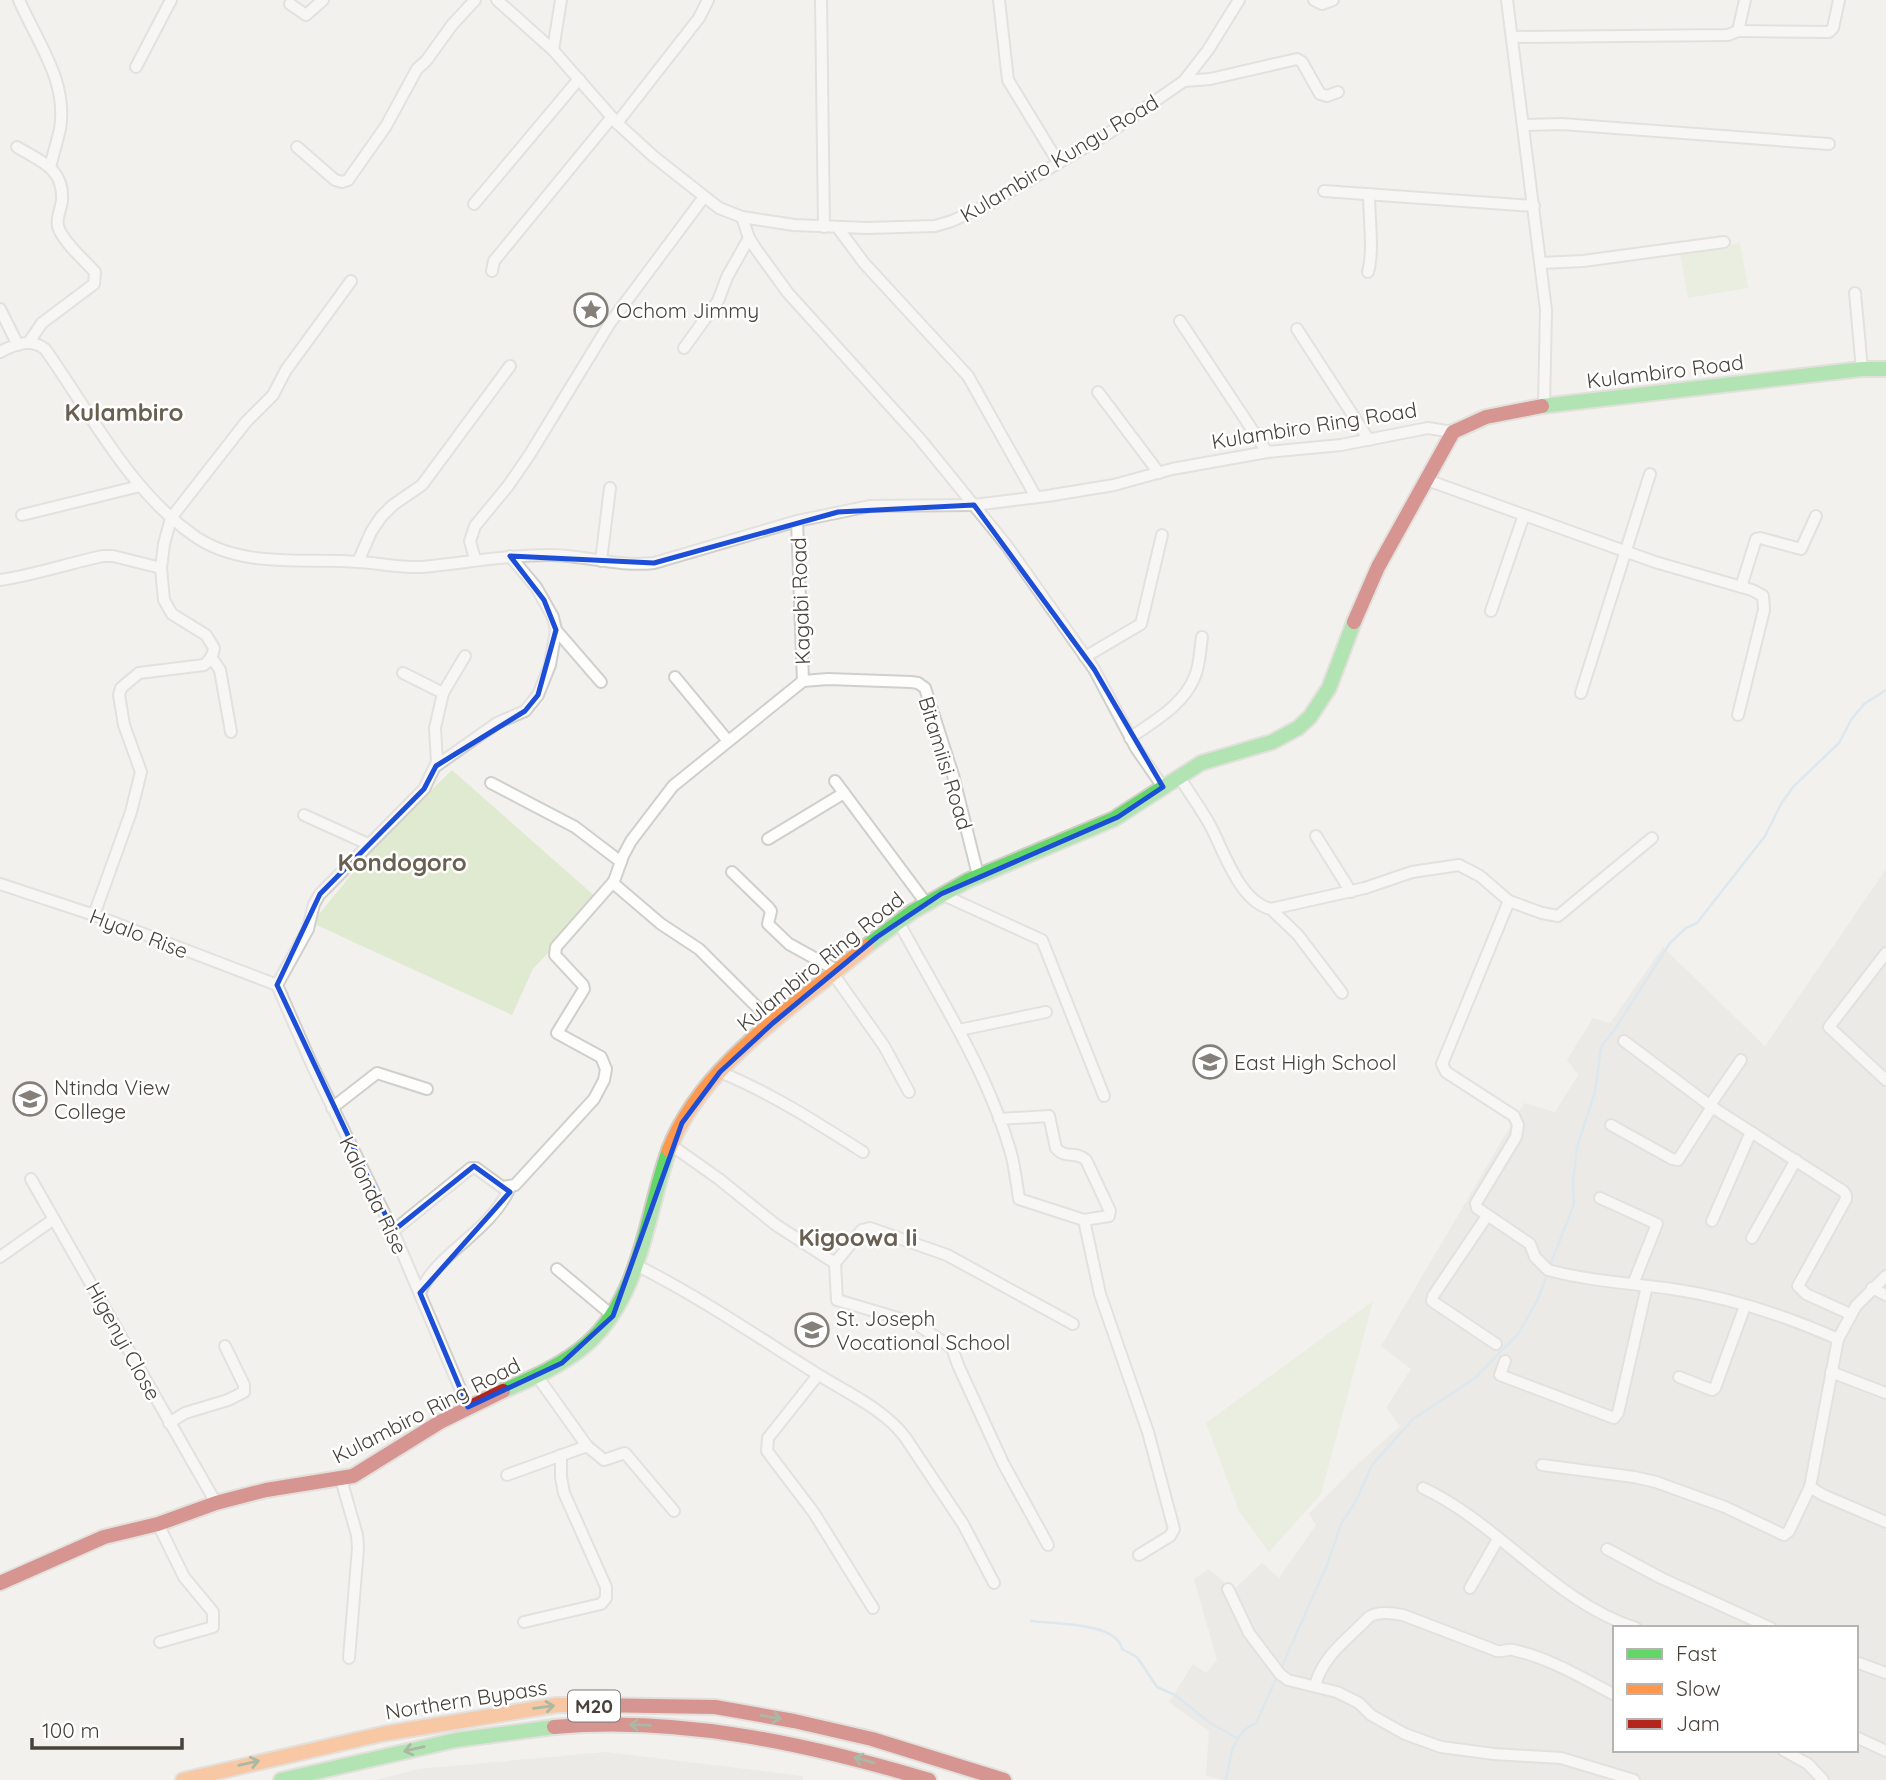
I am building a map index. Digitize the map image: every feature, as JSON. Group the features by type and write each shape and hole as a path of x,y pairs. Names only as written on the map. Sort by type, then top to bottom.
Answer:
{"main road":[{"name":"Kulambiro Road","path":"1453,432 1478,419 1544,406 1862,369 1886,369"},
{"name":"Kulambiro Ring Road","path":"0,1583 104,1537 158,1524 216,1503 266,1490 353,1476 468,1406 537,1376 584,1347 613,1316 636,1265 654,1195 671,1145 682,1123 698,1098 720,1072 773,1023 898,921 926,903 978,875 1118,817 1179,776 1213,758 1279,740 1294,732 1311,716 1329,690 1369,584 1453,432"},
{"name":"Northern Bypass","path":"183,1780 382,1734 557,1705 715,1707 872,1739 1004,1780"},
{"name":"Northern Bypass","path":"281,1780 439,1743 563,1726 617,1724 671,1726 803,1745 862,1759 929,1780"}],"street":[{"path":"19,0 41,42 61,98 60,128 50,167"},
{"path":"136,67 171,0"},
{"path":"290,4 306,15 323,0"},
{"path":"297,147 335,180 348,180 386,126 417,69 475,0"},
{"name":"Kulambiro Kungu Road","path":"496,0 553,50 614,120 653,156 719,208 742,217 838,228 925,227 952,222 989,204 1109,133 1184,81 1208,50 1236,2"},
{"path":"553,50 561,0"},
{"path":"492,271 494,261 695,22 708,0"},
{"path":"821,0 824,227"},
{"path":"999,0 1008,80 1058,162"},
{"path":"1314,0 1322,4 1333,0"},
{"path":"1507,0 1546,310 1544,406"},
{"path":"1738,31 1745,0"},
{"path":"1512,37 1728,35 1738,31 1829,32 1833,28 1839,0"},
{"path":"1184,81 1210,79 1297,59 1302,62 1320,94 1327,96 1338,92"},
{"path":"474,204 579,79"},
{"path":"1523,125 1562,124 1829,144"},
{"path":"0,352 24,344 42,323 93,284 96,278 95,272 60,233 57,224 62,205 61,181 50,167 17,146"},
{"path":"1325,191 1534,206"},
{"path":"1368,272 1372,260 1369,194"},
{"path":"475,559 470,541 475,526 530,454 610,323 704,197"},
{"path":"742,217 749,238 789,293 920,439 1007,546 1101,680 1130,738 1163,787"},
{"path":"838,228 864,263 968,376 1036,497"},
{"path":"684,348 718,301 724,282 749,238"},
{"path":"1541,263 1583,261 1724,242"},
{"path":"94,915 118,849 141,772 124,725 119,695 121,688 139,673 204,665 214,648 206,635 177,619 166,608 161,588 161,568 164,544 172,518 246,422 273,395 286,370 352,281"},
{"path":"1855,293 1862,369"},
{"path":"0,309 24,344"},
{"path":"1180,321 1267,452"},
{"path":"1297,329 1369,440"},
{"name":"Kulambiro Ring Road","path":"24,344 38,344 45,349 140,486 172,518 211,546 239,555 294,560 421,567 510,556 575,556 636,565 654,563 797,521 870,506 974,505 1114,485 1159,473 1267,452 1369,440 1428,428 1453,432"},
{"path":"358,562 381,517 422,485 510,366"},
{"path":"1098,392 1159,473"},
{"path":"1581,693 1650,474"},
{"path":"1427,480 1626,552 1759,593 1765,600 1738,715"},
{"path":"22,515 140,486"},
{"path":"601,561 610,488"},
{"path":"1491,611 1524,515"},
{"path":"1741,587 1756,540 1760,538 1799,550 1803,547 1816,516"},
{"name":"Kagabi Road","path":"797,521 803,681"},
{"path":"1085,657 1141,624 1162,535"},
{"path":"0,580 103,556 161,568"},
{"path":"510,556 544,600 556,629 601,682"},
{"path":"436,766 497,723 525,711 534,703 550,665 556,629"},
{"path":"1130,738 1173,708 1182,696 1196,674 1202,637"},
{"path":"276,985 308,929 314,904 320,894 425,789 439,754 435,728 443,693 465,656"},
{"path":"211,657 220,670 231,732"},
{"path":"403,673 443,693"},
{"path":"675,677 728,741"},
{"path":"420,1293 424,1283 471,1238 499,1207 510,1187 519,1181 602,1087 606,1069 601,1057 557,1033 584,989 554,953 559,943 613,883 631,841 673,786 803,681"},
{"name":"Bitamiisi Road","path":"803,681 911,681 922,685 953,775 978,875"},
{"path":"1179,776 1210,825 1235,877 1256,902 1270,909 1298,935 1342,993"},
{"path":"835,781 926,903"},
{"path":"491,783 581,831 621,862"},
{"path":"768,839 844,793"},
{"path":"304,815 368,844"},
{"path":"1316,836 1351,892"},
{"path":"1270,909 1351,892 1412,872 1459,865 1480,876 1509,901 1542,913 1561,915 1652,838"},
{"path":"732,872 771,911 768,924 778,936 836,973 884,1046 909,1092"},
{"path":"613,883 661,924 699,949 773,1023"},
{"name":"Hyalo Rise","path":"0,884 94,915 276,985"},
{"path":"942,894 1042,940 1104,1096"},
{"path":"1509,901 1442,1064 1446,1072 1517,1120 1516,1137 1476,1203 1477,1208 1530,1244 1535,1257 1548,1270 1674,1289 1802,1323 1838,1339"},
{"path":"898,921 959,1030 999,1119 1012,1158 1019,1199 1084,1220 1109,1216 1110,1210 1083,1157 1065,1155 1056,1148 1049,1116 999,1119"},
{"path":"1886,953 1829,1027 1886,1080"},
{"name":"Kalonda Rise","path":"276,985 332,1108 393,1231 468,1406"},
{"path":"959,1030 1046,1012"},
{"path":"1624,1041 1711,1106 1833,1183 1846,1195 1833,1226 1800,1278 1798,1286 1806,1294 1850,1314"},
{"path":"1611,1125 1678,1160 1741,1060"},
{"path":"720,1072 791,1106 863,1152"},
{"path":"332,1108 377,1073 427,1089"},
{"path":"1712,1221 1751,1132"},
{"path":"671,1145 776,1224 835,1263"},
{"path":"1752,1238 1796,1160"},
{"path":"393,1231 471,1168 480,1170 502,1186 510,1187"},
{"name":"Higenyi Close","path":"31,1179 216,1503"},
{"path":"1600,1198 1657,1224 1633,1284"},
{"path":"1487,1216 1432,1301 1496,1344"},
{"path":"0,1257 54,1219"},
{"path":"1084,1220 1100,1294 1148,1432 1174,1528 1166,1540 1139,1555"},
{"path":"1048,1545 1003,1463 952,1348 915,1323 837,1300 835,1263 862,1230 870,1228 947,1255 1073,1324"},
{"path":"636,1265 680,1287 876,1410 905,1437 963,1524 994,1583"},
{"path":"557,1269 613,1316"},
{"path":"1542,1465 1656,1482 1725,1507 1784,1535 1789,1531 1810,1487 1838,1339 1850,1314 1886,1276"},
{"path":"1506,1360 1500,1375 1614,1419 1618,1413 1647,1286"},
{"path":"1872,1288 1886,1296"},
{"path":"1679,1377 1712,1390 1715,1388 1745,1306"},
{"path":"169,1423 185,1413 228,1400 244,1392 244,1385 225,1346"},
{"path":"1831,1372 1886,1393"},
{"path":"818,1375 768,1438 767,1451 814,1513 873,1608"},
{"path":"537,1376 587,1446 604,1461 625,1453 674,1511"},
{"path":"507,1475 587,1446"},
{"path":"524,1622 601,1604 606,1598 606,1587 564,1493 561,1455"},
{"path":"341,1479 358,1548 349,1658"},
{"path":"1810,1487 1886,1522"},
{"path":"1423,1488 1463,1511 1598,1613 1631,1626"},
{"path":"158,1524 184,1577 213,1612 213,1627 160,1642"},
{"path":"1470,1588 1498,1539"},
{"path":"1607,1549 1767,1626"},
{"path":"1228,1589 1246,1627 1280,1675 1288,1680 1337,1692 1359,1703 1371,1716 1405,1734 1441,1747 1494,1754 1561,1758 1634,1780"},
{"path":"1315,1686 1318,1673 1329,1657 1369,1617 1374,1614 1392,1614 1404,1615 1497,1651 1509,1649 1548,1662 1613,1694"},
{"path":"1858,1663 1886,1673"},
{"path":"1858,1738 1886,1751"},
{"path":"1787,1752 1808,1764 1823,1780"}],"highlighted area":[{"path":"974,505 1094,669 1163,787 1118,817 941,894 877,937 773,1023 720,1072 682,1123 613,1316 562,1363 468,1407 420,1293 510,1192 474,1166 393,1231 277,985 320,894 424,789 436,766 525,711 538,695 556,630 544,600 510,556 654,563 838,512"}],"shaded area":[{"path":"1886,869 1886,1780 1222,1780 1206,1776 1209,1731 1169,1702 1193,1664 1206,1673 1217,1660 1194,1579 1209,1569 1233,1590 1262,1563 1279,1578 1316,1525 1309,1514 1400,1426 1386,1408 1411,1369 1381,1346 1524,1103 1555,1112 1578,1075 1567,1060 1593,1018 1610,1023 1663,947 1765,1046"},
{"path":"606,1752 803,1776 803,1780 376,1780 418,1769"}],"green space":[{"path":"1740,243 1748,288 1688,298 1680,253"},
{"path":"452,770 598,899 533,969 512,1015 312,923 376,844"},
{"path":"1373,1301 1321,1494 1269,1552 1239,1511 1206,1423"}],"waterway":[{"path":"1549,1268 1574,1204 1573,1182 1577,1147 1595,1092 1601,1047 1670,943 1686,928 1697,923 1765,836 1793,787 1839,743 1851,720 1864,704 1886,690"},
{"path":"1281,1668 1327,1565 1341,1524 1356,1501 1372,1465 1413,1419 1475,1378 1518,1334 1537,1301 1547,1275"},
{"path":"1031,1621 1083,1626 1109,1634 1118,1640 1122,1649 1137,1657 1157,1687 1175,1695 1210,1723 1237,1738"},
{"path":"1226,1780 1233,1747 1242,1733 1256,1723 1277,1677"}],"traffic: fast":[{"path":"1542,406 1862,369 1886,369"},
{"path":"867,946 912,912 967,881 1114,819 1201,763 1272,742 1298,728 1310,717 1329,688 1354,622"},
{"path":"503,1391 558,1365 587,1344 605,1324 620,1302 631,1278 669,1150"},
{"path":"281,1780 456,1740 554,1727"}],"traffic: slow":[{"path":"669,1150 684,1119 704,1090 728,1063 783,1013 867,946"},
{"path":"183,1780 382,1734 557,1705 592,1705"}],"traffic: jam":[{"path":"1354,622 1378,567 1453,432 1486,417 1542,406"},
{"path":"0,1583 104,1537 158,1524 216,1503 266,1490 353,1476 440,1422 503,1391"},
{"path":"592,1705 715,1707 794,1721 872,1739 1004,1780"},
{"path":"554,1727 602,1725 697,1729 837,1755 929,1780"}],"place":[{"name":"Ochom Jimmy","path":"591,310"},
{"name":"East High School","path":"1210,1062"},
{"name":"Ntinda View College","path":"30,1099"},
{"name":"St. Joseph Vocational School","path":"812,1330"}],"district":[{"name":"Kulambiro","path":"124,412"},
{"name":"Kondogoro","path":"402,862"},
{"name":"Kigoowa Ii","path":"858,1237"}]}
